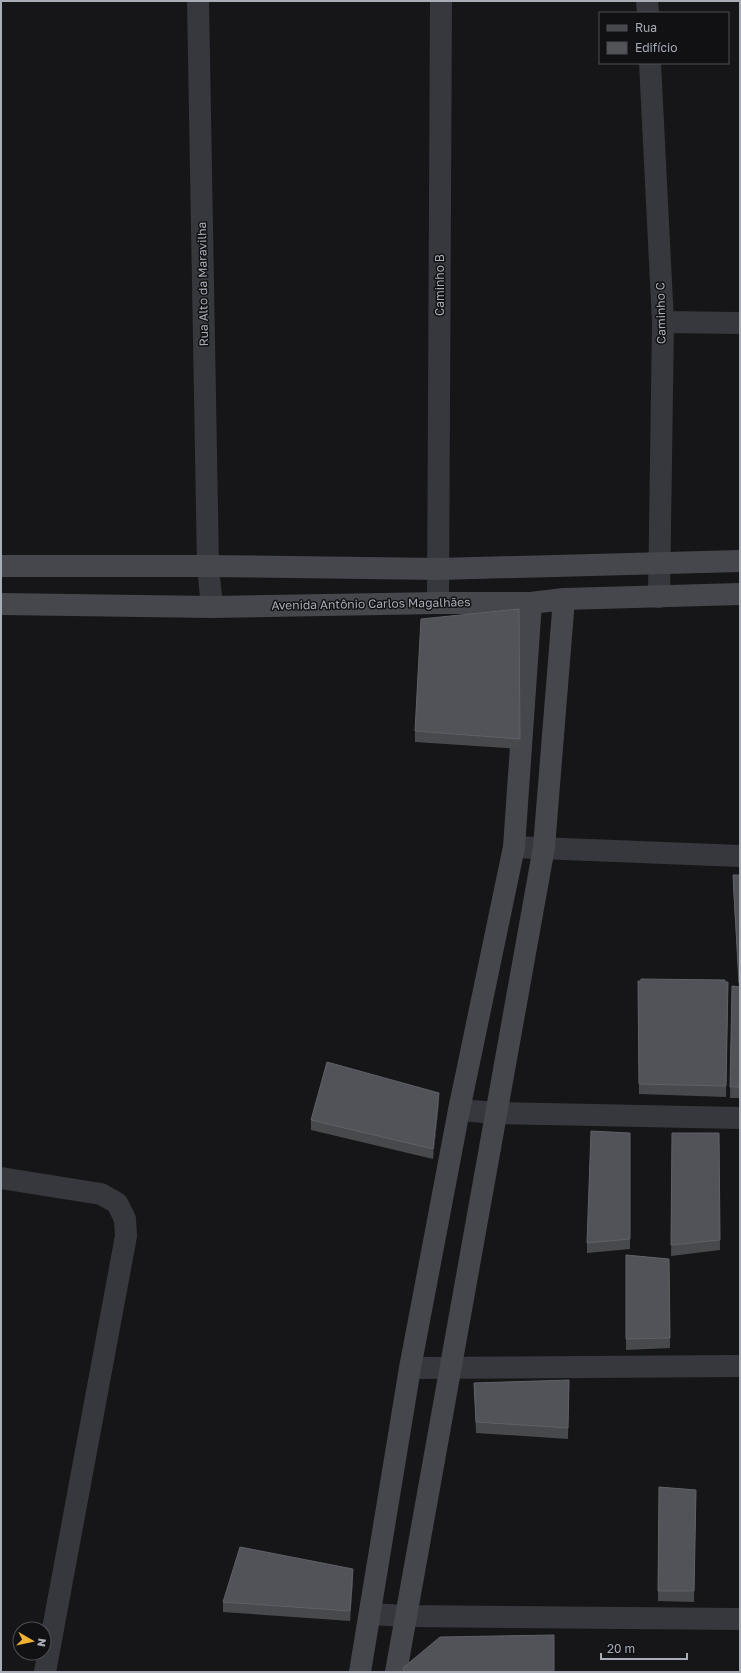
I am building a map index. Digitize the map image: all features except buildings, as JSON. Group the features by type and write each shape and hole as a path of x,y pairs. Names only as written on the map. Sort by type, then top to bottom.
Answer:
{"street":[{"name":"Rua Alto da Maravilha","path":"198,1 208,566 212,607"},
{"name":"Caminho B","path":"438,602 441,1"},
{"path":"648,1 648,12"},
{"name":"Caminho C","path":"650,64 663,322 659,597"},
{"path":"663,322 740,323"},
{"path":"1,566 208,566 439,569 740,561"},
{"name":"Avenida Antônio Carlos Magalhães","path":"1,604 212,607 438,602 531,603 564,599 740,594"},
{"path":"396,1672 544,847 564,599"},
{"path":"360,1672 410,1368 459,1110 514,846 531,603"},
{"path":"514,846 740,856"},
{"path":"459,1110 497,1113 740,1118"},
{"path":"1,1178 101,1194 117,1203 125,1219 126,1236 45,1672"},
{"path":"410,1368 740,1366"},
{"path":"370,1614 406,1616 740,1619"}]}
